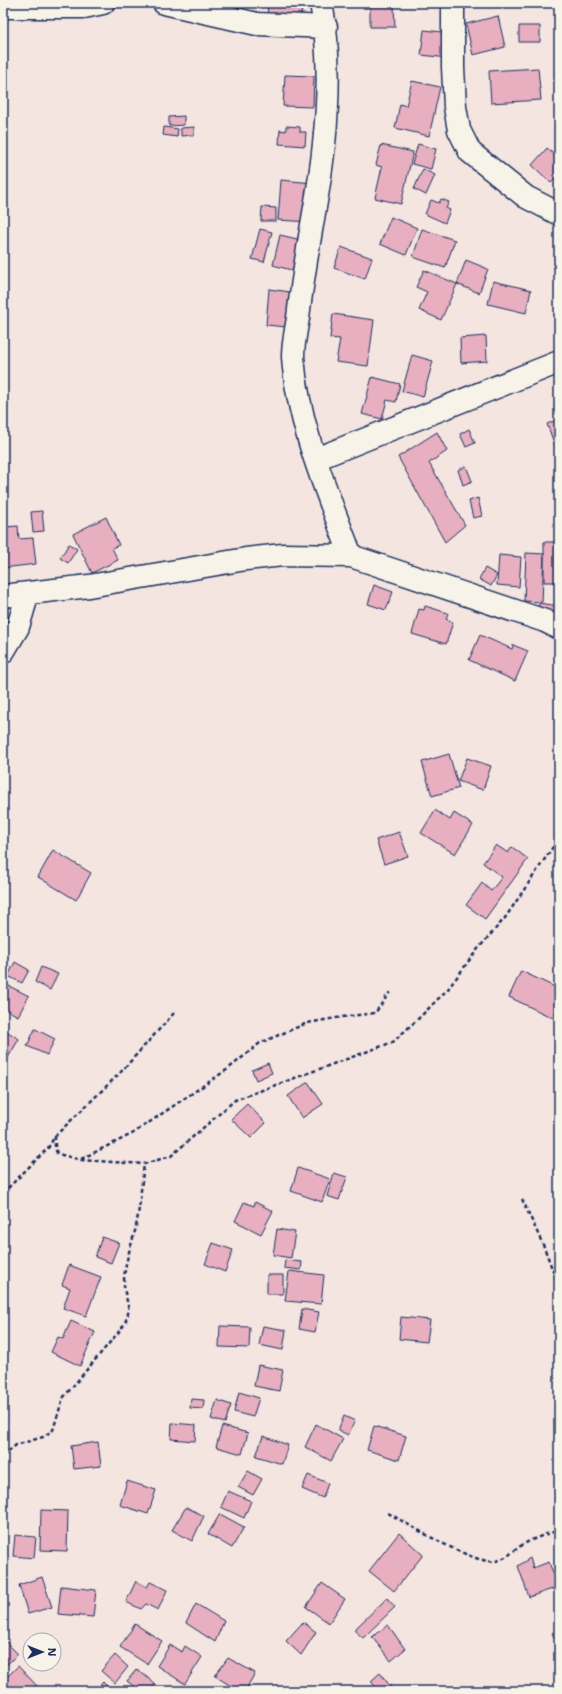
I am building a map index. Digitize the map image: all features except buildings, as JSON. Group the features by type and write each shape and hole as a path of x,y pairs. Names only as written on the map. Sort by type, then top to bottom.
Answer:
{"street":[{"path":"3,7 84,6 103,3"},
{"path":"164,3 257,24 326,27"},
{"path":"321,3 326,27 326,134 304,266 293,355 299,397 316,459 351,556"},
{"path":"453,3 455,107 459,130 470,152 526,197 559,214"},
{"path":"316,459 559,362"},
{"path":"3,596 89,586 246,559 283,555 351,556 545,621 559,628"},
{"path":"3,652 18,627 28,593"}],"path":[{"path":"55,1136 55,1148 57,1153 81,1160 144,1164 171,1156 235,1100 393,1042 448,989 477,950 504,918 559,838"},
{"path":"81,1160 132,1134 194,1090 228,1069 260,1043 307,1024 342,1017 375,1013 390,992"},
{"path":"3,1193 48,1148 55,1136 119,1074 174,1013"},
{"path":"3,1456 16,1445 43,1437 53,1430 63,1398 122,1328 128,1317 129,1307 125,1296 124,1282 125,1269 136,1229 144,1164"},
{"path":"522,1199 544,1247 559,1287"},
{"path":"388,1513 468,1556 483,1561 495,1561 509,1556 523,1545 559,1531"}]}
